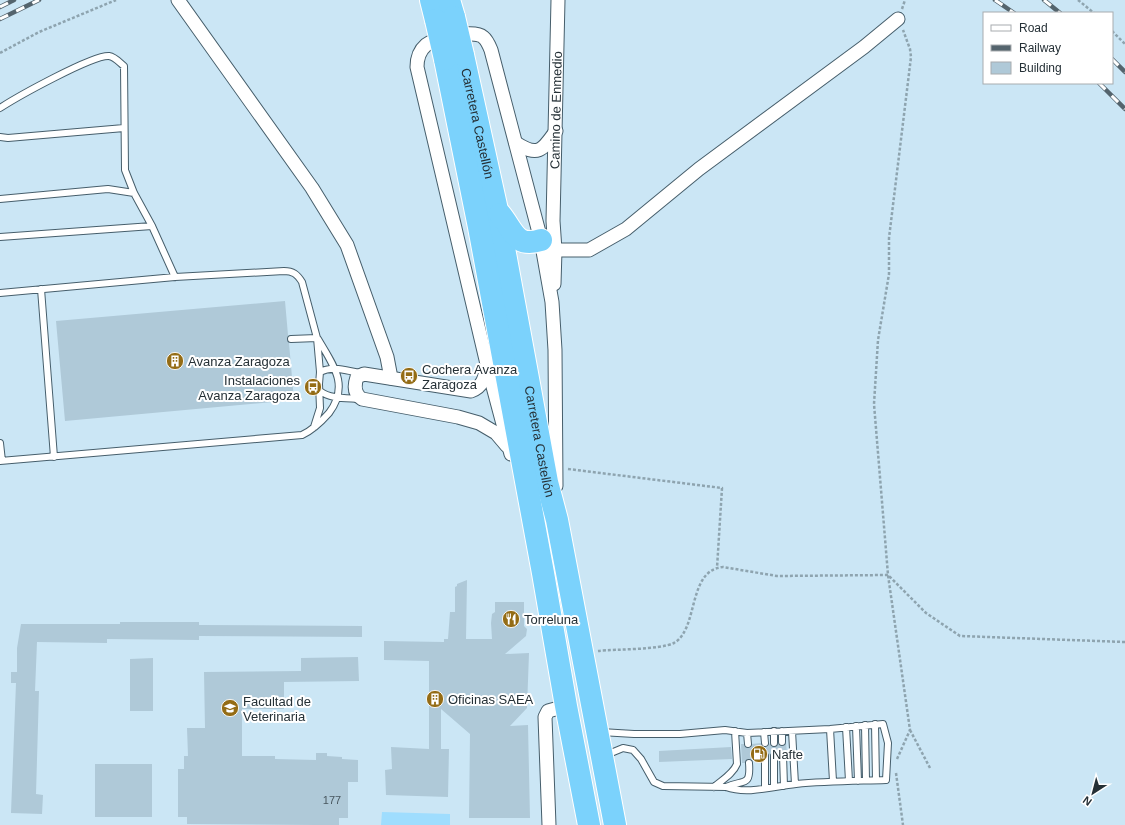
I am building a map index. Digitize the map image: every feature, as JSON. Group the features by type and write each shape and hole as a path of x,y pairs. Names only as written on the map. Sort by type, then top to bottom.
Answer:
{"highway":[{"name":"Carretera Castellón","path":"443,9 454,57 497,210 546,474 557,520 596,732 615,825"},
{"name":"Carretera Castellón","path":"454,57 480,227 566,706 589,825"},
{"path":"497,210 515,236 521,241 526,243 548,245"}],"street":[{"path":"178,0 312,188 347,245 387,357 391,378"},
{"name":"Camino de Enmedio","path":"548,245 549,234 553,221 558,0"},
{"path":"557,520 555,350 548,245 589,250 626,229 699,169 864,47 898,19"},
{"name":"Carretera Castellón","path":"543,573 525,501 487,364 417,67 417,57 427,44 467,33 479,34 483,37 491,50 516,143 548,245"},
{"path":"516,143 527,150 535,151 544,147 556,131"},
{"path":"487,364 485,376 482,382 478,387 471,391 364,374 357,377 356,394 362,399 458,417 479,423 496,433 510,449"},
{"path":"549,825 544,717 551,709 566,706"}],"lane":[{"path":"0,108 94,59 111,56 118,60 124,66 125,170 134,193 152,226 175,277"},
{"path":"0,137 8,138 124,128"},
{"path":"0,199 108,189 134,193"},
{"path":"0,237 152,226"},
{"path":"0,293 175,277 284,271 293,272 302,282 317,338 320,372 320,408 314,427"},
{"path":"41,289 54,457"},
{"path":"291,339 317,338"},
{"path":"0,443 1,461 296,437 308,433 328,414 338,397 340,384 334,368 317,338"},
{"path":"320,372 334,368 364,374"},
{"path":"320,391 325,395 362,399"},
{"path":"875,724 876,780"},
{"path":"596,732 642,734 735,731 764,732 830,729 883,724 888,743 886,780 833,781 735,790 726,787 669,787 657,784 651,779 637,753 629,748 623,748 601,757"},
{"path":"856,726 858,781"},
{"path":"865,726 866,780"},
{"path":"846,727 849,781"},
{"path":"830,729 833,781"},
{"path":"714,787 730,774 737,764 735,731"},
{"path":"774,731 774,743"},
{"path":"782,731 782,742"},
{"path":"792,731 795,784"},
{"path":"747,732 748,744"},
{"path":"764,732 765,743"},
{"path":"783,755 784,786"},
{"path":"765,756 765,788"},
{"path":"774,756 774,787"},
{"path":"726,787 734,783 745,782 748,779 750,772 749,763"}],"path":[{"path":"0,53 39,32 116,0"},
{"path":"905,0 898,19 910,49 911,57 889,238 889,274 878,340 874,404 888,575 910,730 930,768"},
{"path":"1078,0 1093,12"},
{"path":"1113,32 1125,44"},
{"path":"556,468 722,488 717,568"},
{"path":"582,653 658,647 674,642 679,638 684,630 701,583 706,576 717,568 723,567 777,576 888,575 926,613 960,636 1125,642"},
{"path":"895,763 910,730"},
{"path":"896,771 903,825"}],"shaded area":[{"path":"382,812 450,814 450,825 381,825"}],"building":[{"name":"Avanza Zaragoza","path":"285,301 288,335 287,340 289,343 294,400 65,421 56,321"},
{"path":"467,580 466,639 492,639 491,623 492,614 495,612 495,602 524,602 524,626 527,629 526,636 505,654 529,653 527,708 510,726 528,725 530,818 469,818 470,734 441,709 441,749 449,749 448,797 386,795 385,770 392,769 391,747 429,749 429,661 384,660 384,641 444,642 444,639 448,639 450,612 455,612 455,587 457,584"},
{"path":"120,622 199,622 199,625 362,626 362,637 199,636 199,640 107,639 107,643 37,642 35,691 39,691 36,794 43,795 42,814 11,813 16,683 11,683 11,672 17,672 17,648 21,624 120,624"},
{"path":"358,657 359,681 284,682 284,709 242,709 242,756 275,756 275,759 316,760 316,753 327,753 327,756 358,760 358,782 348,782 348,818 339,818 339,825 316,825 187,824 187,817 178,817 178,769 184,769 184,756 188,756 187,728 205,728 204,672 301,671 301,658"},
{"path":"153,658 153,711 130,711 130,659"},
{"path":"761,743 762,746 765,747 770,743 771,747 774,747 778,744 780,746 784,746 786,743 787,753 785,751 781,751 778,756 777,752 774,752 770,753 770,756 768,752 765,752 761,753 760,757 751,757 752,759 747,759 745,763 742,763 741,744 744,744 745,747 748,748 751,747 752,744"},
{"path":"731,747 732,759 659,762 659,751"},
{"path":"95,764 152,764 152,817 95,817"}],"railway":[{"path":"0,7 14,0"},
{"path":"0,19 39,0"},
{"path":"995,0 1013,12"},
{"path":"1044,0 1059,12"},
{"path":"1113,60 1125,72"},
{"path":"1100,84 1125,109"}],"place":[{"name":"Avanza Zaragoza","path":"175,361"},
{"name":"Cochera Avanza Zaragoza","path":"409,376"},
{"name":"Instalaciones Avanza Zaragoza","path":"313,387"},
{"name":"Torreluna","path":"511,619"},
{"name":"Oficinas SAEA","path":"435,699"},
{"name":"Facultad de Veterinaria","path":"230,708"},
{"name":"Nafte","path":"759,754"}]}
